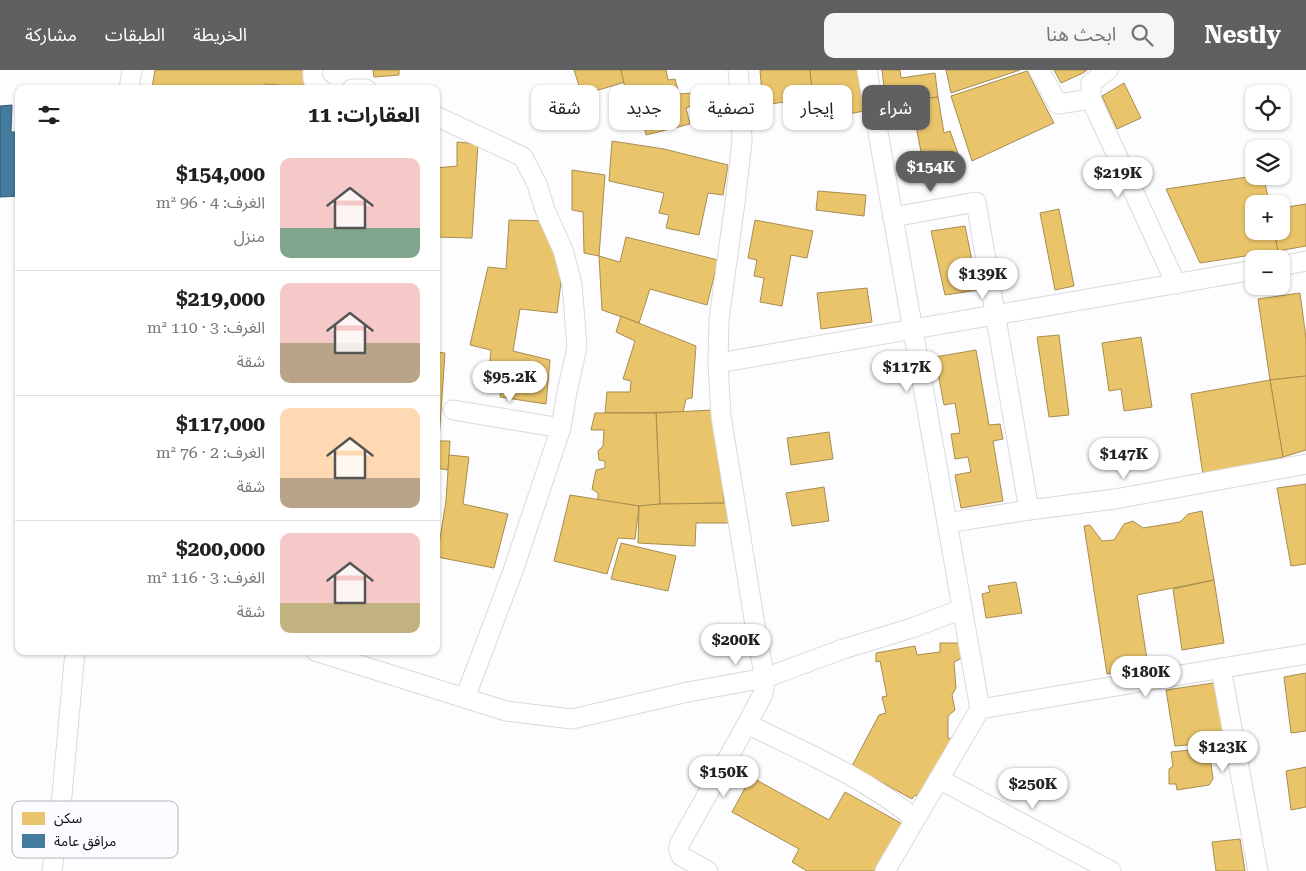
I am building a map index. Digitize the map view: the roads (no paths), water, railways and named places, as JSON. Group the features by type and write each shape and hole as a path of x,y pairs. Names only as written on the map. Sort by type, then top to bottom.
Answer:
{"street":[{"path":"130,85 132,70"},
{"path":"312,70 312,80 315,85"},
{"path":"708,871 681,856 679,845 747,724 762,694 765,678 720,416 718,363 720,319 742,141 738,70"},
{"path":"867,70 980,709 885,871"},
{"path":"1039,70 1058,104 1091,99"},
{"path":"1108,70 1091,83 1091,99 1176,284"},
{"path":"440,118 523,157 563,250 572,284 577,347 561,428 513,570 465,698"},
{"path":"893,217 976,202 1029,510"},
{"path":"1290,264 1306,261"},
{"path":"718,363 1245,272"},
{"path":"454,410 561,428"},
{"path":"947,523 1115,499 1306,464"},
{"path":"328,655 506,711 572,719 688,692 765,678 844,649 962,610"},
{"path":"980,709 1306,654"},
{"path":"61,801 75,655"},
{"path":"1221,668 1258,871"},
{"path":"747,724 840,770 896,802 916,819"},
{"path":"939,779 1111,871"},
{"path":"52,871 54,858"}]}
